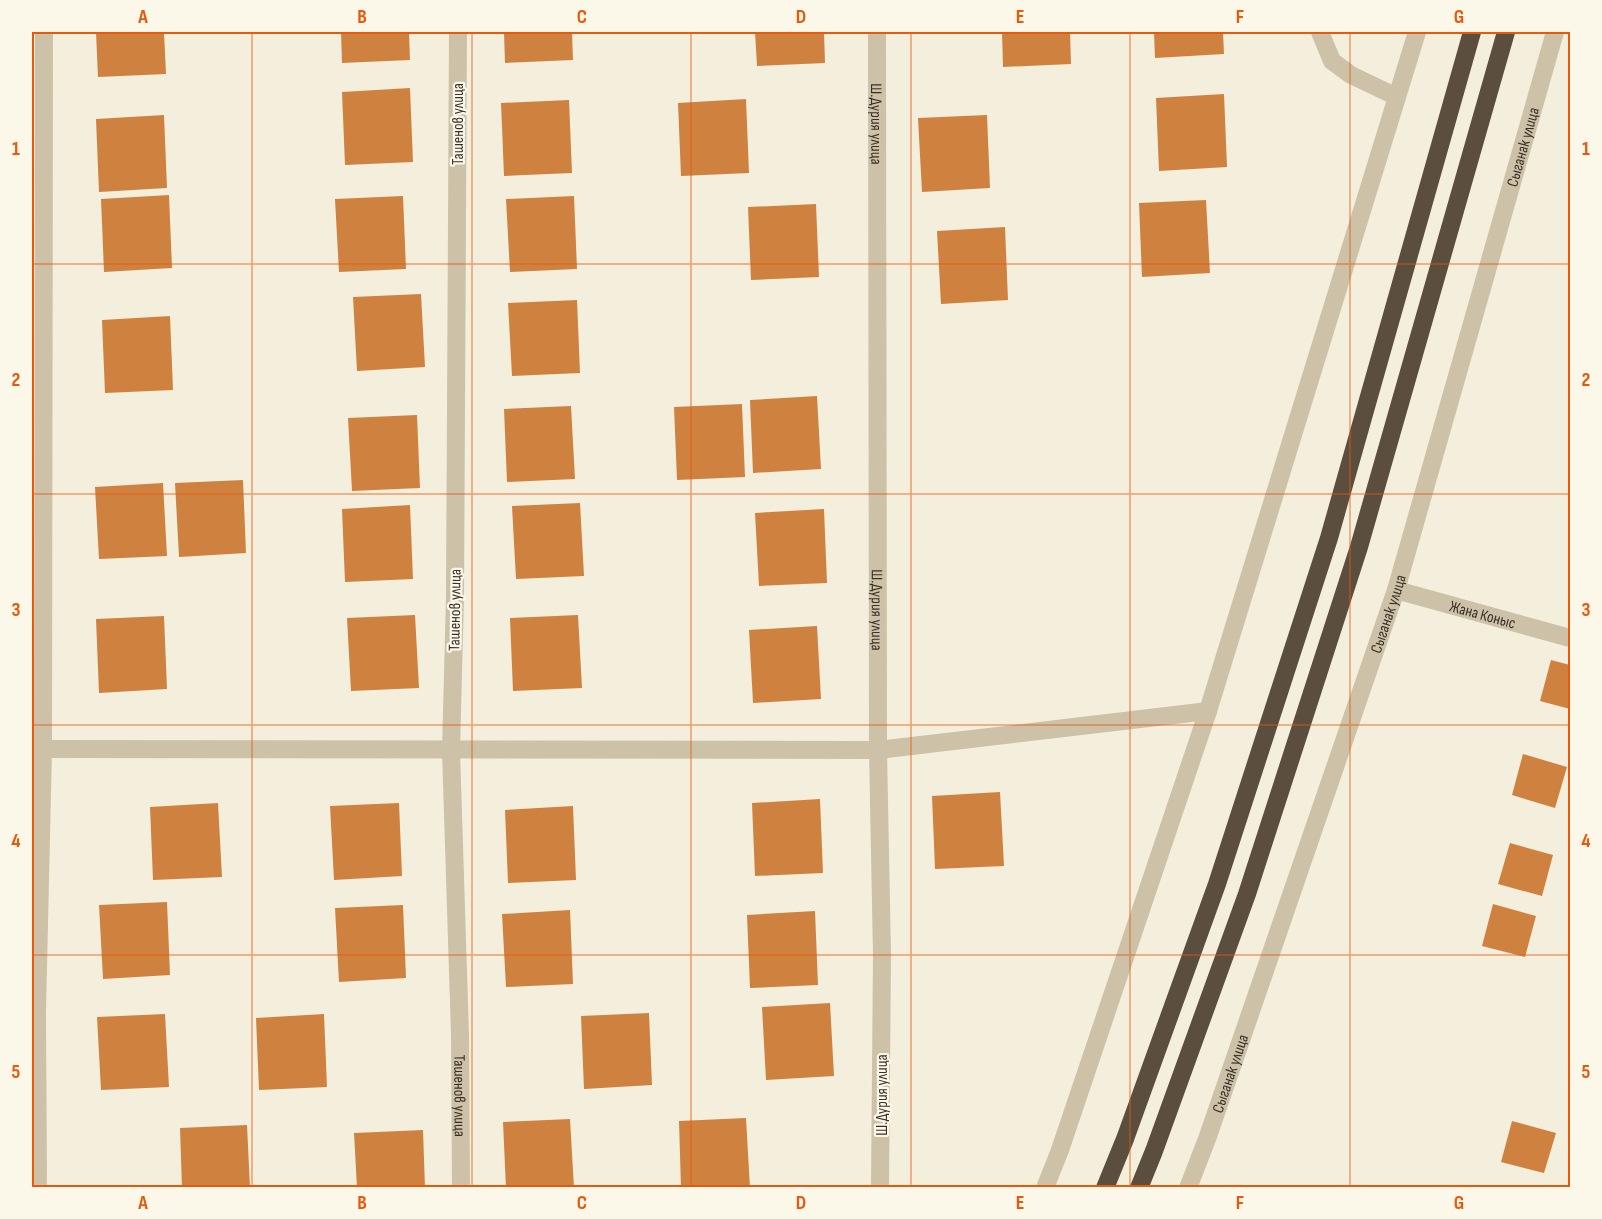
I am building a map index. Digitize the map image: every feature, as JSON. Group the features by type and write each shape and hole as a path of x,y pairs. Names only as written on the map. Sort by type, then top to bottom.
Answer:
{"highway":[{"path":"1105,1188 1125,1139 1217,884 1329,537 1472,32"},
{"path":"1138,1188 1154,1151 1247,894 1359,547 1506,32"}],"street":[{"path":"38,1188 37,749 44,32"},
{"name":"Ташенов улица","path":"458,32 455,597 451,750 460,1035 461,1188"},
{"name":"Ш.Дурия улица","path":"877,32 878,750 882,955 880,1188"},
{"path":"1320,32 1332,61 1351,75 1397,97"},
{"path":"1045,1188 1060,1150 1208,711 1417,32"},
{"name":"Сыганак улица","path":"1188,1188 1207,1139 1396,590 1555,32"},
{"name":"Жана Коныс","path":"1396,590 1570,638"},
{"path":"37,749 878,750 1208,711"}],"building":[{"path":"96,32 164,32 166,74 98,77"},
{"path":"341,32 409,32 410,60 342,63"},
{"path":"504,32 572,32 573,60 505,63"},
{"path":"755,32 824,32 825,63 757,66"},
{"path":"1002,32 1070,32 1071,64 1003,67"},
{"path":"1154,32 1223,32 1224,54 1155,58"},
{"path":"410,88 413,162 345,165 342,92"},
{"path":"1224,94 1227,167 1159,171 1156,98"},
{"path":"746,99 749,173 681,176 678,103"},
{"path":"569,100 572,173 504,176 501,103"},
{"path":"164,115 167,188 99,192 96,119"},
{"path":"987,115 990,188 922,192 918,118"},
{"path":"169,195 172,268 104,272 101,199"},
{"path":"403,196 406,269 339,272 335,199"},
{"path":"574,196 577,269 510,272 506,199"},
{"path":"1206,200 1210,273 1142,277 1139,203"},
{"path":"816,204 819,277 751,280 748,207"},
{"path":"1005,227 1008,300 941,304 937,231"},
{"path":"421,294 425,367 357,371 353,297"},
{"path":"577,300 580,373 512,376 508,303"},
{"path":"170,316 173,390 105,393 102,320"},
{"path":"817,396 821,469 753,473 750,400"},
{"path":"742,404 745,477 677,480 674,407"},
{"path":"571,406 575,479 507,482 504,409"},
{"path":"417,415 420,488 352,491 348,418"},
{"path":"243,480 246,553 179,557 175,483"},
{"path":"163,483 167,556 99,559 95,487"},
{"path":"580,503 584,576 516,579 512,506"},
{"path":"410,505 413,579 345,582 342,509"},
{"path":"824,509 827,583 759,586 755,513"},
{"path":"415,615 419,688 351,691 347,618"},
{"path":"578,615 582,688 513,691 510,618"},
{"path":"164,616 167,689 99,693 96,619"},
{"path":"817,626 821,699 753,703 749,630"},
{"path":"1551,660 1570,665 1570,709 1540,701"},
{"path":"1523,754 1567,767 1555,808 1512,795"},
{"path":"1000,792 1004,866 935,869 932,796"},
{"path":"820,799 823,873 755,876 752,803"},
{"path":"218,803 222,877 153,880 150,807"},
{"path":"399,803 402,876 334,880 330,806"},
{"path":"573,806 576,880 508,883 505,810"},
{"path":"1510,843 1553,855 1542,896 1498,884"},
{"path":"167,902 170,975 103,979 99,905"},
{"path":"1493,904 1536,916 1525,957 1482,946"},
{"path":"403,905 406,978 339,982 335,908"},
{"path":"570,910 573,984 506,987 502,914"},
{"path":"815,911 818,985 750,988 747,915"},
{"path":"830,1003 834,1076 766,1080 762,1007"},
{"path":"649,1013 652,1085 584,1089 581,1016"},
{"path":"165,1014 169,1087 101,1090 97,1017"},
{"path":"324,1014 327,1087 259,1090 256,1018"},
{"path":"746,1118 750,1188 681,1188 679,1121"},
{"path":"570,1119 574,1188 506,1188 503,1122"},
{"path":"1512,1121 1556,1133 1544,1173 1501,1162"},
{"path":"247,1125 250,1188 182,1188 180,1128"},
{"path":"423,1130 425,1188 357,1188 354,1133"}]}
